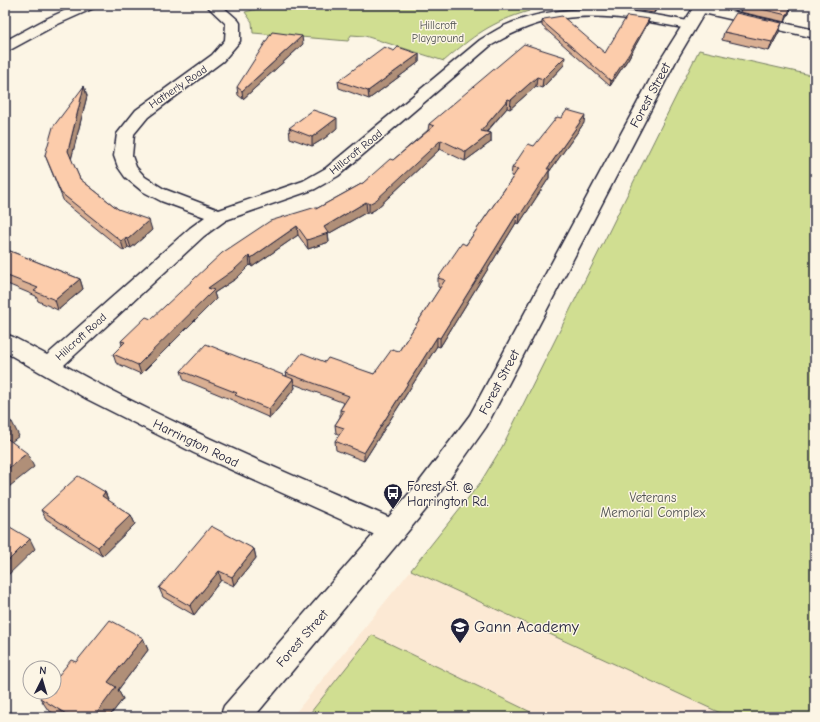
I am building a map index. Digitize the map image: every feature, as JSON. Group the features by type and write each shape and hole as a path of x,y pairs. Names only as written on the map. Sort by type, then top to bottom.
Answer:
{"street":[{"path":"5,47 52,22 89,5"},
{"name":"Hatherly Road","path":"213,5 227,14 234,23 233,38 228,49 217,60 154,101 135,118 125,132 121,150 125,165 137,180 158,193 220,216"},
{"name":"Hillcroft Road","path":"48,367 197,232 220,216 309,185 332,172 485,43 514,25 556,13 594,11 629,13 696,13 815,34"},
{"name":"Forest Street","path":"234,717 393,531 447,465 478,421 648,97 696,13"},
{"name":"Harrington Road","path":"5,342 108,399 202,446 273,479 393,531"}],"shaded area":[{"name":"Gann Academy","path":"411,570 729,717 292,717"}],"green space":[{"name":"Hillcroft Playground","path":"274,5 529,5 529,11 493,25 464,44 444,61 365,36 351,35 348,41 253,33 252,22 245,12"},
{"name":"Veterans Memorial Complex","path":"699,50 815,76 815,717 729,717 411,570 480,483 502,447"},
{"path":"372,635 541,717 307,717"}],"building":[{"path":"744,5 792,5 787,15"},
{"path":"736,13 782,23 772,42 724,32"},
{"path":"562,16 605,53 627,16 649,19 629,54 611,81 542,21 544,19"},
{"path":"272,32 302,36 242,91 237,87"},
{"path":"524,44 565,57 543,79 537,77 511,100 508,99 481,131 491,133 466,152 441,140 376,200 369,204 366,202 324,227 328,233 307,240 297,226 251,258 249,256 235,269 208,288 214,290 138,365 113,354 125,342 121,341 146,317 151,319 222,253 270,221 316,207 316,209 363,183 390,159 393,160 434,126 429,124"},
{"path":"384,47 394,51 398,47 419,54 368,91 338,81"},
{"path":"84,86 68,151 80,179 118,209 149,220 128,239 125,238 121,241 61,193 45,155 53,127"},
{"path":"313,110 337,118 312,137 289,128"},
{"path":"567,110 585,115 547,169 550,169 520,215 517,214 440,338 437,337 364,453 335,441 344,428 335,425 344,411 340,410 349,396 286,373 302,353 325,362 328,358 374,374 392,349 399,351 445,280 438,278 462,243 466,245 511,180 518,169 512,168 528,144 534,146 557,117 561,118"},
{"path":"5,249 80,279 55,300 34,291 38,288 5,275"},
{"path":"206,344 293,379 269,409 235,395 237,393 181,371"},
{"path":"5,417 12,422 5,428"},
{"path":"5,437 27,453 5,471"},
{"path":"78,476 105,492 102,496 131,515 98,547 41,510"},
{"path":"5,524 30,539 5,564"},
{"path":"211,526 254,549 232,577 219,571 190,606 159,588"},
{"path":"110,620 143,638 108,682 116,687 94,717 71,717 43,700 62,700 62,671 71,660 76,662"}],"place":[{"name":"Forest St. @ Harrington Rd.","path":"393,510"},
{"name":"Gann Academy","path":"460,644"}]}
